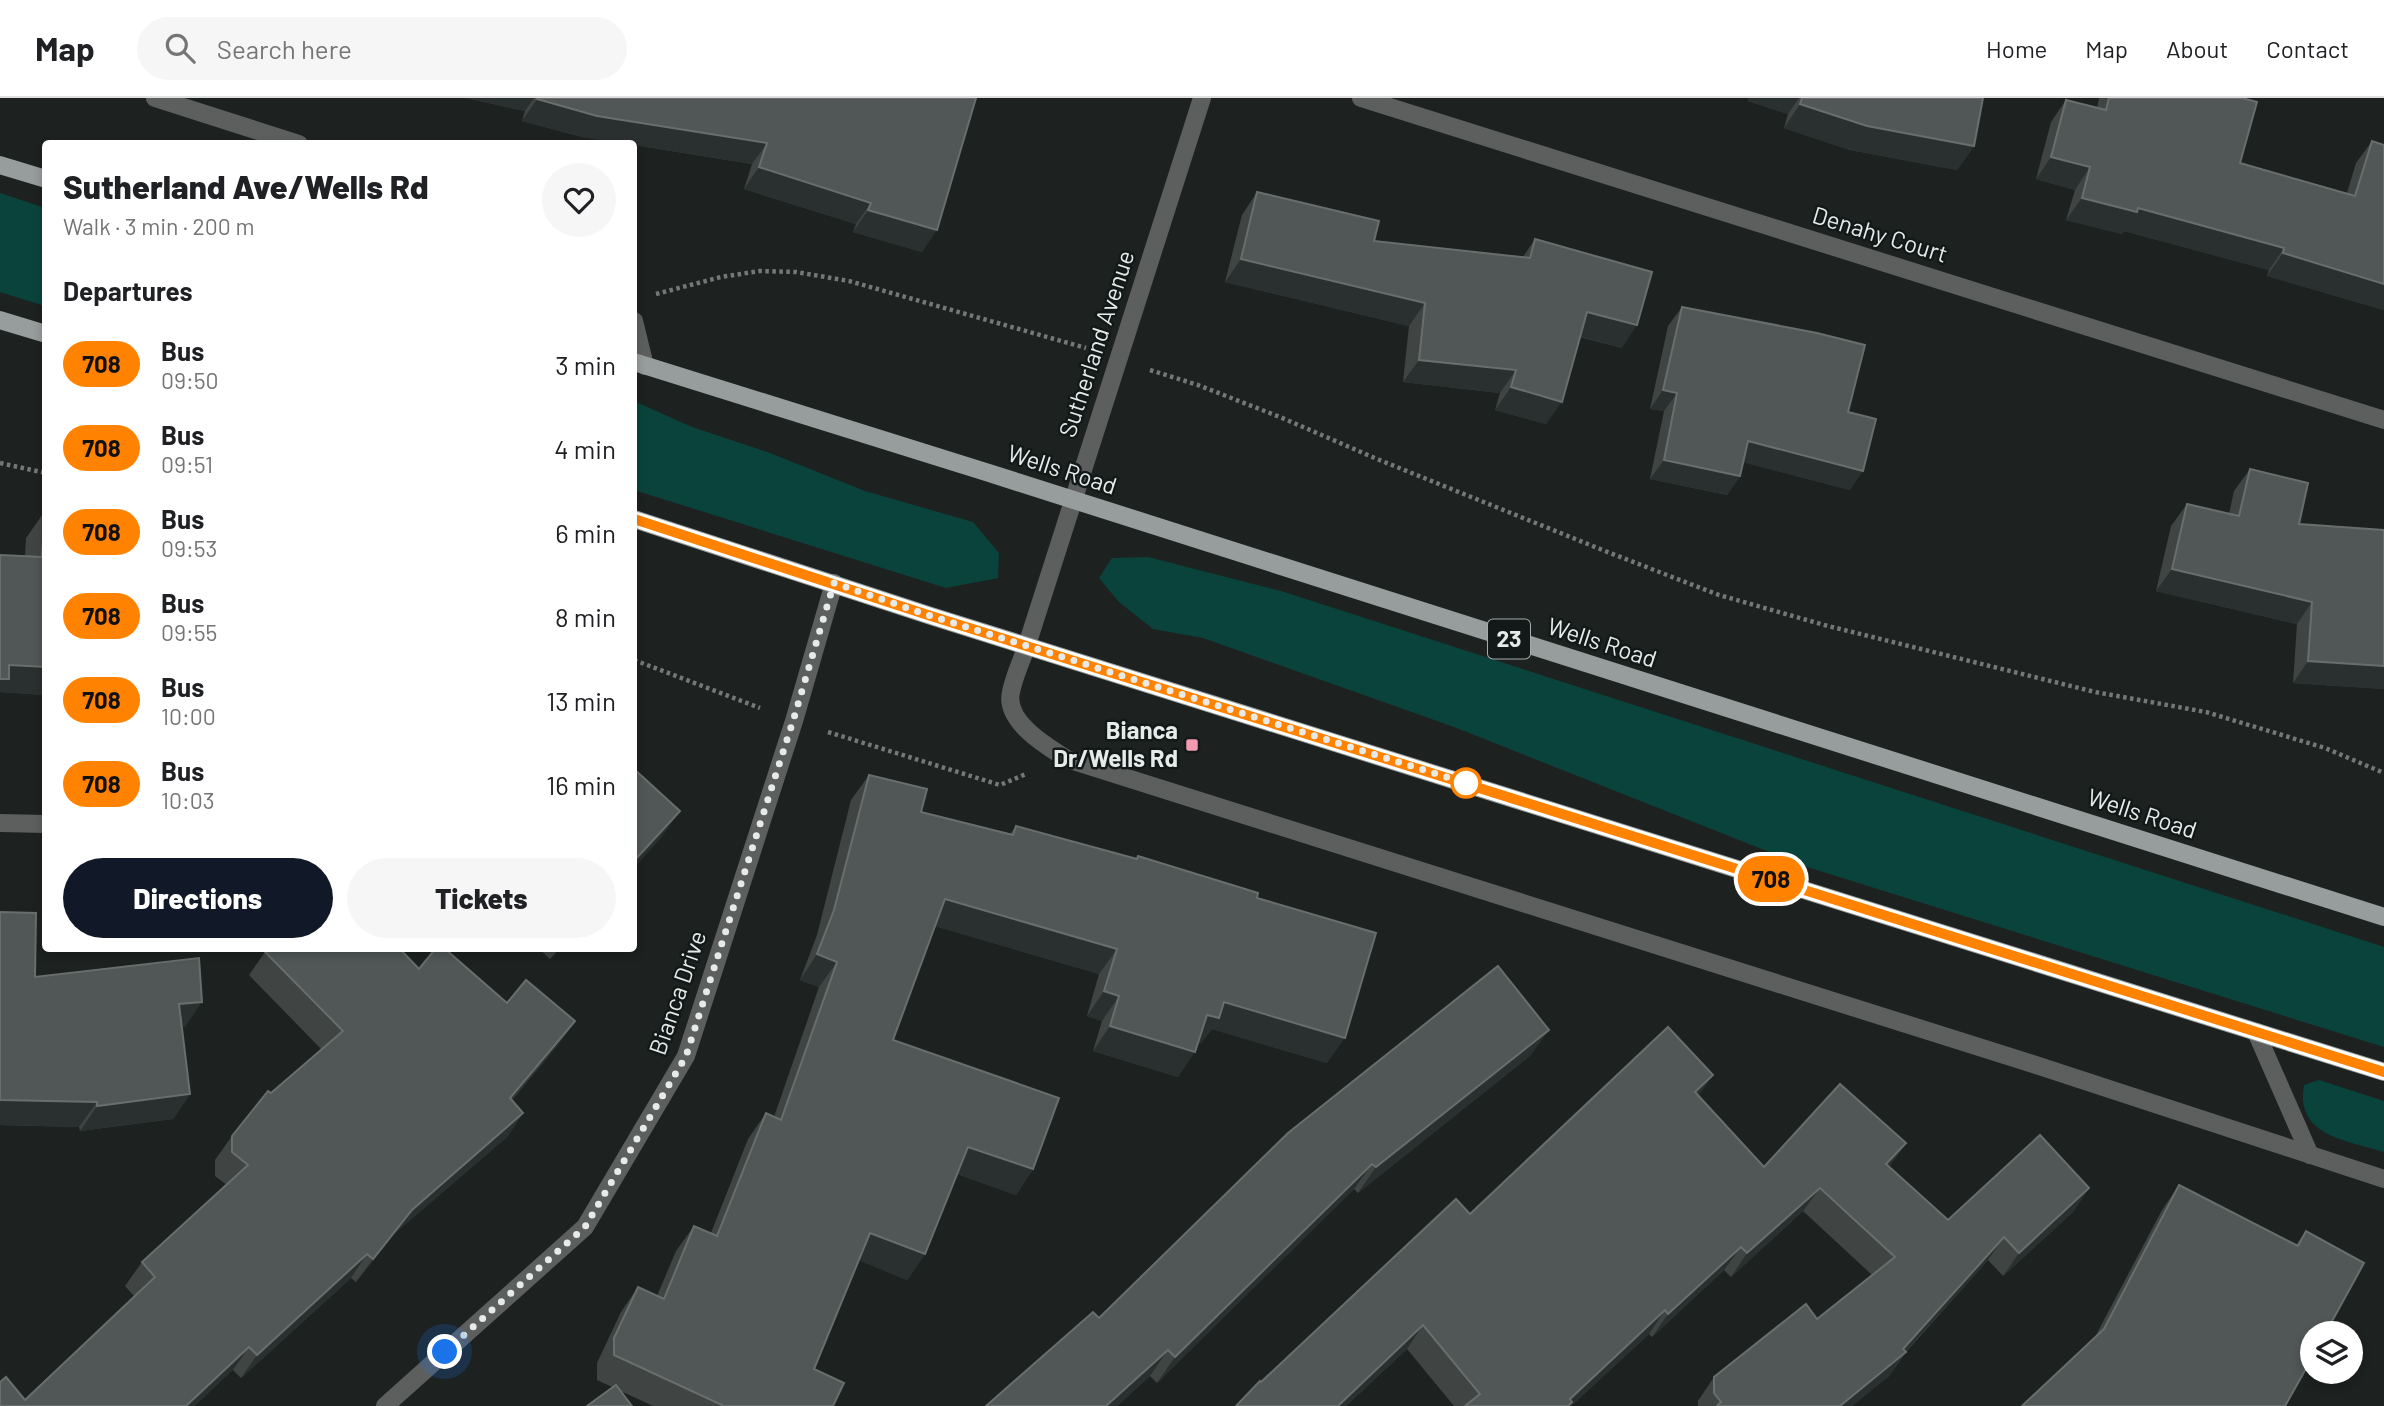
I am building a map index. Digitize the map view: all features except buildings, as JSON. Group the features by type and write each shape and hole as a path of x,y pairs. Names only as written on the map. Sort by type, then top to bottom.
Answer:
{"main road":[{"path":"0,165 42,178"},
{"path":"0,320 42,333"},
{"name":"Wells Road","path":"639,364 2384,917"},
{"path":"637,520 931,616 2384,1072"}],"street":[{"path":"155,98 286,140"},
{"name":"Sutherland Avenue","path":"1027,645 1202,98"},
{"name":"Denahy Court","path":"1361,98 2384,420"},
{"name":"Bianca Drive","path":"385,1406 585,1227 686,1056 834,583"},
{"path":"1027,645 1010,694 1014,714 1040,743 1067,759 2026,1062 2384,1179"},
{"path":"0,823 42,824"},
{"path":"2256,1032 2310,1155"}],"path":[{"path":"644,296 721,276 760,271 796,272 849,281 1064,340 1198,385 1609,553 1719,594 1828,625 2095,692 2206,712 2325,748 2384,773"},
{"path":"0,463 42,472"},
{"path":"637,661 793,721 1000,785 1067,759"}],"green space":[{"path":"0,193 42,207 42,305 0,292"},
{"path":"637,402 692,427 770,453 865,491 973,522 999,553 998,578 946,588 637,491"},
{"path":"1148,557 1281,591 2384,947 2384,1047 1807,867 1454,727 1203,638 1153,629 1119,602 1099,578 1112,558"},
{"path":"2319,1080 2384,1101 2384,1152 2340,1139 2315,1125 2307,1115 2303,1102 2304,1085"}],"bus line":[{"name":"708","path":"637,520 931,616 2384,1072"}],"place":[{"name":"Bianca Dr/Wells Rd","path":"1192,745"}],"route":[{"path":"445,1352 585,1227 686,1056 834,583 931,616 1472,785 1466,783"}]}
